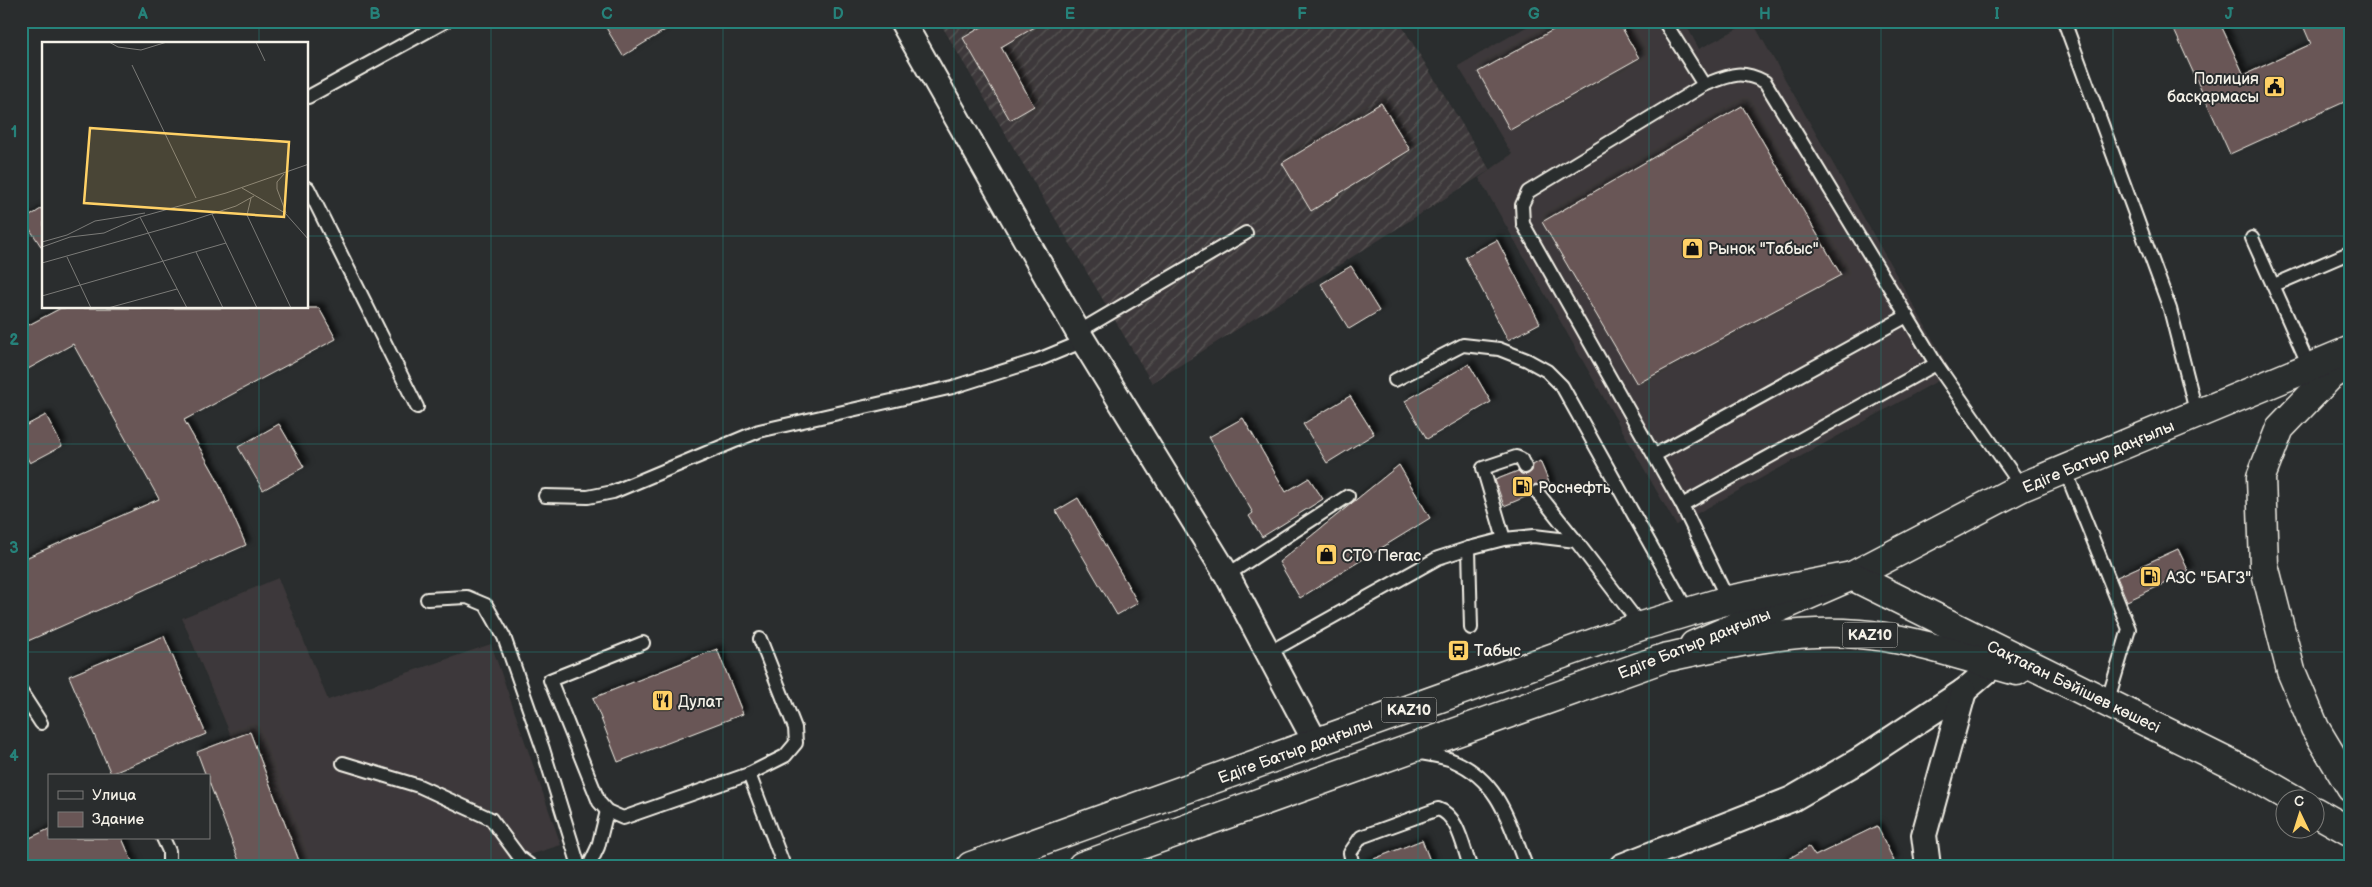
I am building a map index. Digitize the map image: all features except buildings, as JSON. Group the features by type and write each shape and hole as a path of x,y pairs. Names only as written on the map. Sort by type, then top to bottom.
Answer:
{"main road":[{"name":"Едіге Батыр даңғылы","path":"1082,866 1126,858 1406,750 1664,658 1852,576 2022,487 2351,350"},
{"path":"2351,362 2329,378 2280,428 2261,477 2264,565 2291,671 2315,728 2351,788"},
{"name":"Едіге Батыр даңғылы","path":"971,866 1641,626 1728,600 1852,576"},
{"name":"Сақтаған Бәйішев көшесі","path":"1852,576 2243,770 2277,790"},
{"name":"KAZ10","path":"1664,658 1756,638 1807,632 1860,634 1921,644 1993,666 2071,685"},
{"path":"2324,817 2351,832"}],"street":[{"path":"902,21 1081,336 1227,575 1316,743"},
{"path":"1622,866 1792,798 1858,761 1964,691 1993,666"},
{"path":"1928,866 1924,835 1964,691"}],"lane":[{"path":"309,96 446,21"},
{"path":"1664,21 1704,85"},
{"path":"2064,21 2170,309 2197,415"},
{"path":"1728,600 1682,505 1655,455 1523,224 1522,205 1528,192 1704,85 1729,75 1749,74 1766,82 1936,364 2022,487"},
{"path":"309,190 417,407"},
{"path":"545,496 588,497 613,492 759,431 953,388 1038,360 1081,336 1246,233"},
{"path":"2252,238 2310,368"},
{"path":"2274,285 2351,252"},
{"path":"1655,455 1907,316"},
{"path":"1394,380 1463,345 1500,349 1547,371 1562,386 1688,612"},
{"path":"1682,505 1936,364"},
{"path":"1504,539 1483,468 1516,457 1521,459 1525,468"},
{"path":"2065,470 2129,629 2107,703"},
{"path":"1537,492 1641,626"},
{"path":"1227,575 1348,496"},
{"path":"1268,653 1438,558 1504,539 1534,536 1576,541"},
{"path":"1469,548 1471,628"},
{"path":"427,599 467,597 486,605 504,637 543,749 579,866"},
{"path":"643,643 550,680 599,802 607,811 623,818 748,774 785,756 796,743 795,728 760,639"},
{"path":"21,692 40,723"},
{"path":"1406,750 1453,760 1478,776 1500,800 1526,866"},
{"path":"343,763 419,786 491,820 520,858 531,866"},
{"path":"748,774 784,866"},
{"path":"1353,866 1350,853 1361,838 1438,809 1446,812 1452,819 1470,866"},
{"path":"590,866 598,847 607,811"},
{"path":"164,840 169,851 169,866"}],"shaded area":[{"path":"939,21 1399,21 1490,170 1152,383"},
{"path":"1537,21 1684,21 1699,49 1752,21 1952,373 1676,525 1479,178 1512,154 1458,66"},
{"path":"278,578 328,700 491,644 561,845 494,866 241,866 210,785 210,774 206,774 197,752 232,738 182,618"}],"place":[{"name":"Полиция басқармасы","path":"2275,87"},
{"name":"Рынок \"Табыс\"","path":"1692,248"},
{"name":"Роснефть","path":"1522,487"},
{"name":"СТО Пегас","path":"1326,555"},
{"name":"АЗС \"БАГЗ\"","path":"2150,577"},
{"name":"Табыс","path":"1458,650"},
{"name":"Дулат","path":"662,701"}]}
